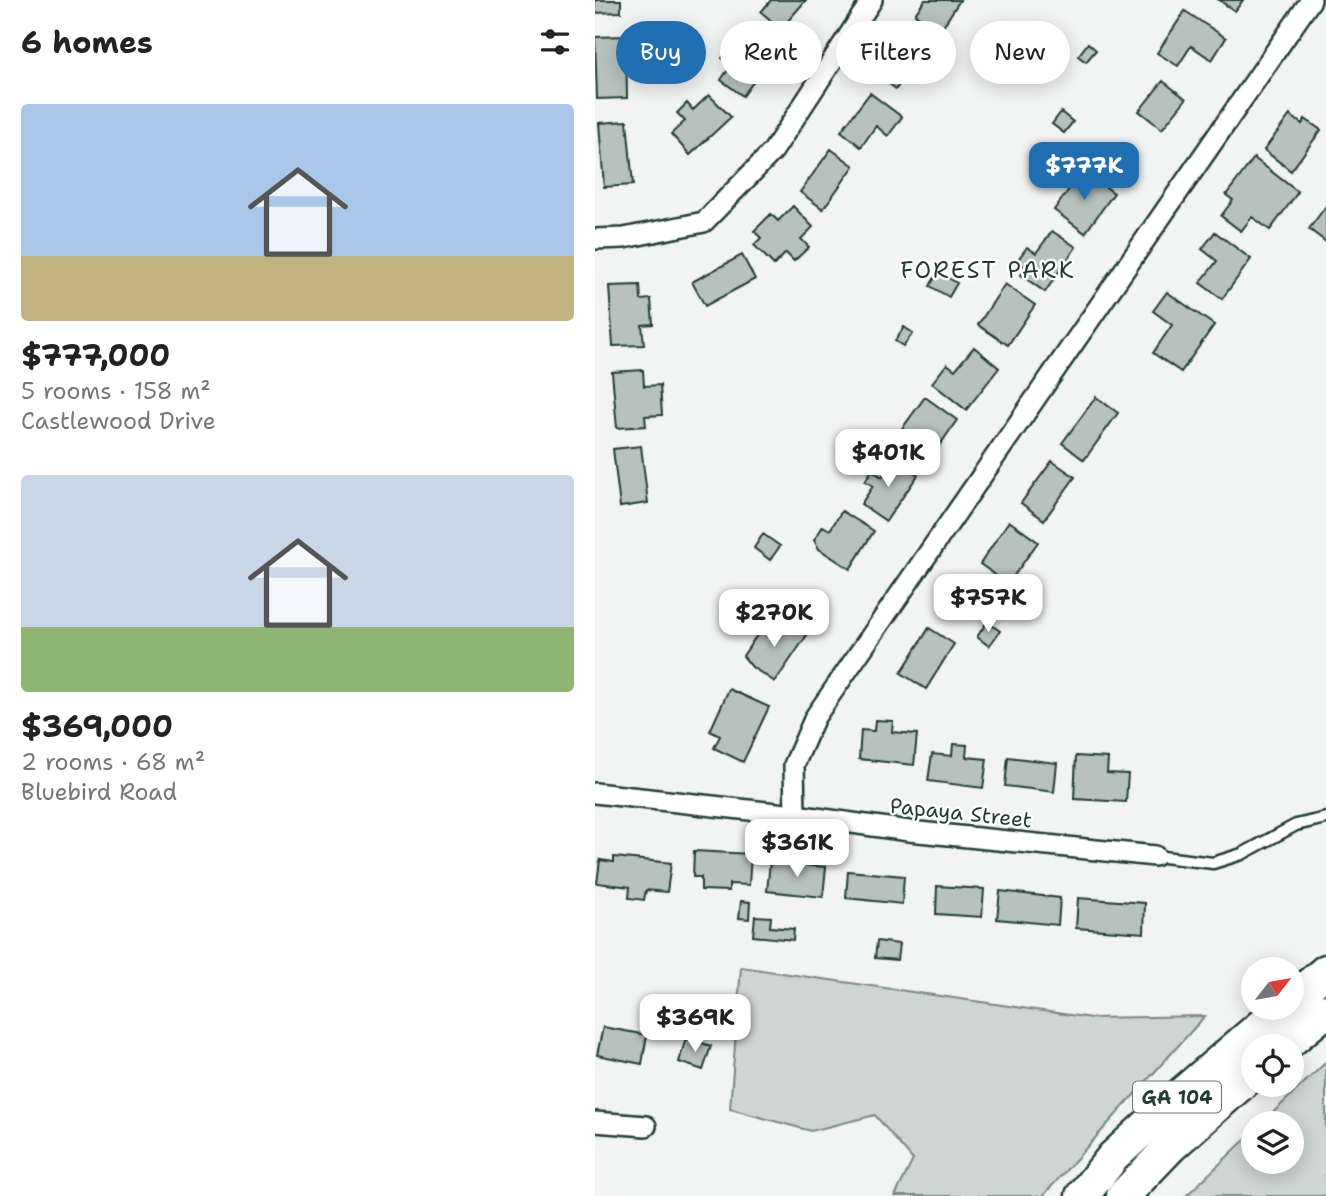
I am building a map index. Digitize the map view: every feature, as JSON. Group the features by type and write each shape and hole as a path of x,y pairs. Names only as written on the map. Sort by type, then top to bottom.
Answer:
{"main road":[{"path":"1304,989 1326,971"},
{"path":"1298,1034 1326,1011"},
{"name":"GA 104","path":"1081,1196 1114,1157 1177,1098 1268,1020"},
{"name":"GA 104","path":"1123,1196 1171,1146 1241,1084"}],"street":[{"path":"595,239 624,238 704,222 773,151 872,0"},
{"path":"795,815 794,765 815,717 1311,0"},
{"name":"Papaya Street","path":"595,793 795,815 909,831 1155,856"},
{"path":"596,1123 646,1126"}],"lane":[{"path":"1155,856 1213,863 1242,853 1296,825 1326,818"}],"shaded area":[{"path":"741,967 1091,1018 1205,1016 1043,1196 895,1196 913,1160 875,1115 811,1131 730,1109"},
{"path":"1326,1062 1326,1196 1186,1196 1241,1143 1241,1174 1304,1174 1304,1111 1275,1111 1289,1097 1304,1097 1304,1083"}],"building":[{"path":"595,0 621,0 621,12 595,13"},
{"path":"771,0 806,0 788,21 772,21 761,12"},
{"path":"925,0 960,0 946,21 925,21 915,14"},
{"path":"1219,0 1243,0 1235,11"},
{"path":"1185,11 1226,38 1212,60 1191,46 1178,66 1157,53"},
{"path":"616,36 616,84 627,84 627,98 597,99 595,37"},
{"path":"1088,43 1096,50 1086,62 1078,56"},
{"path":"1163,81 1186,99 1162,129 1139,111"},
{"path":"726,84 752,84 743,96"},
{"path":"870,93 902,117 888,136 876,126 861,147 841,131"},
{"path":"709,95 731,117 690,155 671,134 685,121 677,113 687,103 693,110"},
{"path":"1061,112 1073,122 1064,133 1052,124"},
{"path":"1290,115 1302,124 1305,119 1321,130 1291,171 1264,150"},
{"path":"627,121 633,185 604,187 599,123"},
{"path":"831,149 854,166 823,209 800,192"},
{"path":"1254,158 1298,192 1270,230 1252,217 1241,231 1221,216 1233,200 1226,195"},
{"path":"1083,170 1114,193 1085,233 1054,210"},
{"path":"793,206 813,227 801,239 809,247 794,261 786,253 774,265 754,245 761,238 754,231 771,214 778,221"},
{"path":"1326,206 1326,242 1309,229"},
{"path":"1052,231 1076,247 1045,292 1021,275 1026,267 1017,261 1027,247 1036,253"},
{"path":"1215,232 1251,259 1222,299 1200,283 1217,261 1202,249"},
{"path":"742,255 755,279 705,306 692,282"},
{"path":"938,272 957,283 949,297 930,286"},
{"path":"1005,284 1035,305 1008,345 978,325"},
{"path":"640,285 641,300 651,299 653,324 642,325 644,345 613,346 609,286"},
{"path":"1167,292 1214,325 1181,372 1153,353 1172,325 1153,311"},
{"path":"904,327 913,333 903,346 895,341"},
{"path":"974,347 999,368 966,410 932,383 947,364 955,370"},
{"path":"643,370 644,386 660,385 662,415 645,416 646,426 617,428 612,372"},
{"path":"925,397 957,420 928,462 903,443 909,435 901,430"},
{"path":"1096,397 1118,413 1084,460 1062,443"},
{"path":"641,446 648,503 620,507 613,449"},
{"path":"894,458 918,475 886,521 861,504 873,486 865,481 872,470 882,477"},
{"path":"1052,461 1075,477 1044,520 1021,503"},
{"path":"842,511 874,531 850,569 819,549 814,540 823,526 830,530"},
{"path":"1009,521 1038,542 1008,584 980,564"},
{"path":"763,534 780,546 770,560 754,548"},
{"path":"782,618 807,635 775,682 752,667 743,656 763,626 772,632"},
{"path":"987,622 1000,631 989,646 977,637"},
{"path":"929,628 954,644 926,689 901,673"},
{"path":"729,689 769,707 743,762 714,748 720,736 710,731"},
{"path":"875,720 893,721 892,732 917,734 914,765 859,759 861,730 874,731"},
{"path":"953,744 967,745 966,757 987,759 983,788 928,781 932,754 952,756"},
{"path":"1076,756 1108,758 1107,773 1128,774 1126,802 1074,799"},
{"path":"1008,757 1057,763 1054,792 1005,786"},
{"path":"694,851 751,854 749,885 729,884 729,891 701,890 701,877 693,877"},
{"path":"614,857 671,863 667,892 646,890 644,900 629,898 630,887 597,883 600,860 614,862"},
{"path":"770,862 826,867 823,897 767,891"},
{"path":"848,871 904,876 902,904 846,898"},
{"path":"937,886 984,889 982,917 936,914"},
{"path":"1000,891 1060,898 1058,925 997,919"},
{"path":"1078,898 1145,903 1144,933 1076,928"},
{"path":"741,901 750,902 749,919 739,918"},
{"path":"755,916 771,917 770,927 794,929 793,940 753,936"},
{"path":"877,941 899,944 897,960 875,958"},
{"path":"603,1027 647,1035 642,1064 597,1055"},
{"path":"686,1038 711,1046 703,1070 679,1062"}],"district":[{"name":"FOREST PARK","path":"988,270"}]}
